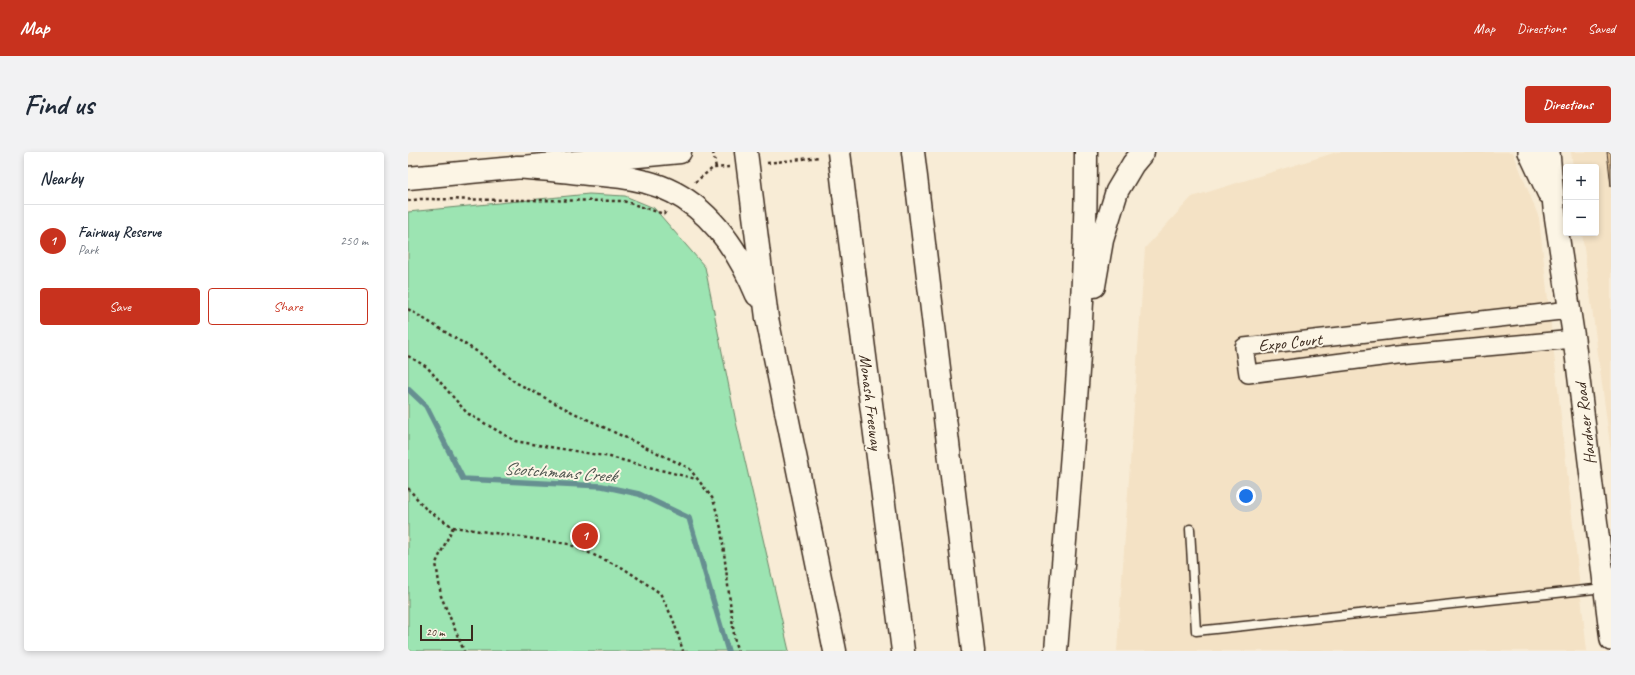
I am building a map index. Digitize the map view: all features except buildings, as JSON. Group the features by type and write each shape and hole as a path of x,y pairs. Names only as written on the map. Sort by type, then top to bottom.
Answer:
{"main road":[{"path":"408,178 680,152"},
{"path":"746,152 767,318 835,651"},
{"name":"Monash Freeway","path":"839,152 903,651"},
{"path":"913,152 973,651"},
{"path":"1056,651 1080,357 1086,200 1086,152"},
{"path":"1080,357 1102,240 1116,191 1132,164 1143,152"},
{"path":"516,167 624,177 647,182 679,195 719,228 734,248 747,271 767,318"}],"street":[{"name":"Hardner Road","path":"1529,152 1554,208"},
{"name":"Hardner Road","path":"1549,152 1554,208 1574,339 1611,640"},
{"name":"Expo Court","path":"1570,310 1244,347 1248,374 1397,355 1574,339"},
{"path":"1394,330 1397,355"}],"lane":[{"path":"1190,529 1196,631 1605,588"}],"path":[{"path":"713,152 716,168"},
{"path":"408,309 481,354 515,382 572,412 688,468 713,499 721,528 735,643 738,651"},
{"path":"408,356 427,367 467,413 515,441 610,457 697,479"},
{"path":"408,488 425,508 453,527 569,544 623,568 660,593 673,619 683,651"},
{"path":"453,527 436,563 441,596 464,651"}],"shaded area":[{"path":"1337,152 1513,152 1539,218 1587,651 1117,651 1145,248 1192,197"},
{"path":"1571,152 1611,152 1611,452 1582,236 1599,236 1599,164 1573,164"}],"green space":[{"path":"589,194 625,196 654,208 705,267 736,422 789,651 408,651 408,212"}],"waterway":[{"name":"Scotchmans Creek","path":"408,389 426,406 463,479 602,486 639,494 689,518 728,651"}],"place":[{"name":"Fairway Reserve","path":"585,536"}]}
